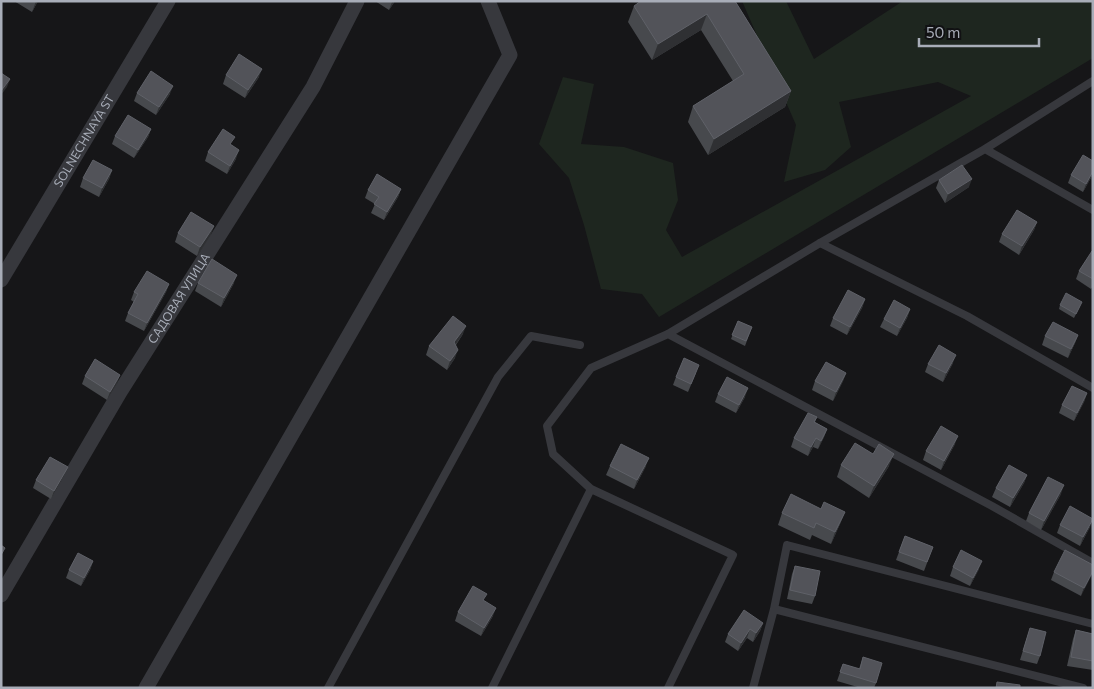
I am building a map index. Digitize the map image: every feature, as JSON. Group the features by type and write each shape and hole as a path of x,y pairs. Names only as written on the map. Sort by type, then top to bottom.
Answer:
{"street":[{"name":"SOLNECHNAYA ST","path":"1,280 168,1"},
{"name":"САДОВАЯ УЛИЦА","path":"1,595 120,392 313,87 357,1"},
{"path":"146,688 510,55 488,1"}],"lane":[{"path":"668,688 734,555 591,489 553,454 547,426 591,368 668,334 820,243 985,149 1093,81"},
{"path":"985,149 1093,210"},
{"path":"820,243 967,316 1093,388"},
{"path":"668,334 992,506 1093,563"},
{"path":"328,688 498,377 531,336 580,345"},
{"path":"492,688 591,489"},
{"path":"753,688 774,610 787,544 1093,624"},
{"path":"774,610 1083,688"}],"shaded area":[{"path":"742,1 786,1 814,59 903,1 1093,1 1093,58 659,317 642,294 601,289 569,178 539,144 563,77 594,84 581,144 624,147 673,163 678,200 666,230 682,257 971,96 938,82 839,102 851,147 825,170 784,182 796,125"}],"building":[{"path":"641,1 735,1 791,91 714,139 693,106 744,74 707,14 658,44 634,6"},
{"path":"239,54 262,69 248,90 226,75"},
{"path":"151,71 173,86 159,107 137,93"},
{"path":"1,73 10,79 1,91"},
{"path":"128,115 151,129 138,150 115,136"},
{"path":"223,129 235,137 230,144 239,150 230,166 208,152"},
{"path":"1083,155 1093,161 1093,171 1086,184 1071,175"},
{"path":"93,160 112,170 102,188 83,178"},
{"path":"962,165 972,179 948,194 939,180"},
{"path":"377,174 401,189 387,212 374,204 379,197 368,190"},
{"path":"1017,210 1037,222 1022,246 1002,234"},
{"path":"191,212 214,226 200,247 178,233"},
{"path":"1093,251 1093,279 1079,271"},
{"path":"212,259 237,275 224,298 198,283"},
{"path":"147,271 169,284 147,323 128,313 138,294 134,292"},
{"path":"848,290 865,299 850,327 833,318"},
{"path":"1066,293 1082,302 1076,314 1060,305"},
{"path":"894,300 910,309 900,328 884,319"},
{"path":"453,316 466,326 454,342 458,350 450,361 429,346"},
{"path":"738,321 752,327 746,341 732,335"},
{"path":"1053,322 1078,335 1071,349 1045,336"},
{"path":"939,345 956,355 946,373 928,364"},
{"path":"684,358 699,365 691,384 676,377"},
{"path":"95,359 120,375 110,392 85,376"},
{"path":"826,362 846,373 836,392 815,381"},
{"path":"727,377 748,388 739,405 718,394"},
{"path":"1072,386 1087,393 1077,413 1062,405"},
{"path":"808,413 817,417 814,422 827,429 821,441 816,438 811,447 794,438"},
{"path":"941,426 958,436 944,461 926,451"},
{"path":"855,443 873,454 879,444 894,454 874,486 841,465"},
{"path":"621,444 649,458 637,480 610,466"},
{"path":"50,457 68,467 54,491 36,480"},
{"path":"1009,465 1027,475 1013,498 996,488"},
{"path":"1048,477 1064,485 1044,521 1029,513"},
{"path":"791,494 821,509 824,502 845,512 835,532 816,523 814,528 782,513"},
{"path":"1070,506 1093,519 1083,537 1060,525"},
{"path":"905,536 933,547 927,562 899,552"},
{"path":"1,545 5,548 1,555"},
{"path":"961,550 982,561 973,578 953,567"},
{"path":"1065,550 1093,565 1093,571 1084,588 1054,572"},
{"path":"78,553 93,561 84,578 69,570"},
{"path":"795,566 820,571 815,596 790,590"},
{"path":"473,586 487,594 483,600 496,608 484,628 458,612"},
{"path":"744,610 763,623 756,633 750,629 741,643 728,634"},
{"path":"1030,628 1046,632 1040,656 1023,651"},
{"path":"1076,630 1093,634 1093,661 1071,657"},
{"path":"863,657 882,663 876,683 840,672 843,664 860,669"},
{"path":"997,682 1020,685 1020,688 996,688"}]}
